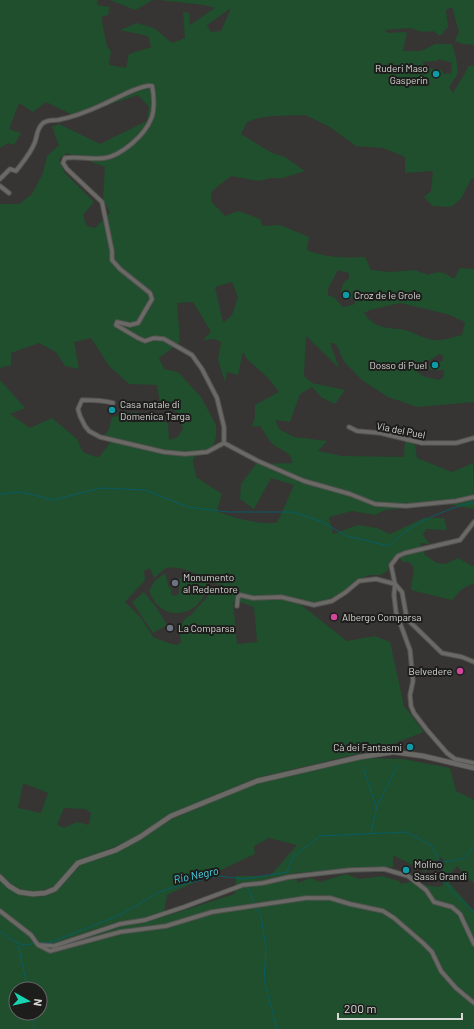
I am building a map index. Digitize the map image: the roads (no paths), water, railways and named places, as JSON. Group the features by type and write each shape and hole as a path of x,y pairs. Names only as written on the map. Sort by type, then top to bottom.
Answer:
{"main road":[{"path":"0,877 9,886 19,892 33,894 45,893 55,889 78,863 116,850 140,837 171,816 257,781 352,758 394,752 474,766"}],"street":[{"path":"0,179 10,169 16,171 30,152 41,125 46,121 70,118 127,92 147,85 152,86 153,113 148,124 135,142 116,154 106,158 65,158 63,163 67,169 102,202 112,251 112,260 120,269 150,293 152,299 138,323 130,325 117,322 116,325 145,341 154,338 164,339 192,355 202,369 217,398 224,427 224,443"},
{"path":"0,186 9,193"},
{"path":"113,403 102,399 94,401 82,400 78,413 85,426 94,435 105,439 164,452 185,454 207,452 224,443"},
{"name":"Via del Puel","path":"349,428 357,431 380,433 422,444 456,444 474,438"},
{"path":"224,443 304,481 350,494 375,504 406,506 456,501 474,497"},
{"path":"474,522 460,540 409,552 398,556 391,565 395,584 394,595 396,612 410,650 413,681 410,695 411,706 414,713 447,753 455,759 474,766"},
{"path":"237,606 238,597 240,595 253,598 281,597 314,606 332,601 359,581 376,579 395,584 402,592 406,614 410,622 442,653 462,657 474,662"},
{"path":"38,945 54,946 120,924 145,920 243,886 289,877 350,870 384,869 408,876 426,890 434,902 452,907 460,914 474,944"},
{"path":"0,911 35,940 38,945 50,952 120,932 166,926 212,912 306,898 330,898 383,911 394,918 432,952 441,971 456,988 474,1003"}],"waterway":[{"path":"0,494 21,492 54,500 100,488 145,490 188,507 228,512 293,512 320,521 347,536 389,546 405,532 429,518 447,510 474,502"},
{"path":"371,833 377,806 398,765"},
{"path":"363,767 376,806"},
{"name":"Rio Negro","path":"37,942 49,943 120,915 159,892 184,884 218,876 244,879 287,872 293,857 320,836 406,832 431,845 440,862 444,879 450,889 474,912"},
{"path":"441,862 464,858 474,846"},
{"path":"247,887 255,904"},
{"path":"256,907 261,916 266,947 264,980 277,1029"},
{"name":"Rio Negro","path":"0,931 20,944 29,945 34,943"},
{"path":"18,945 26,981"},
{"path":"33,1021 34,1029"}],"place":[{"name":"Ruderi Maso Gasperin","path":"436,74"},
{"name":"Croz de le Grole","path":"346,295"},
{"name":"Dosso di Puel","path":"435,365"},
{"name":"Casa natale di Domenica Targa","path":"112,410"},
{"name":"Monumento al Redentore","path":"175,583"},
{"name":"Albergo Comparsa","path":"334,617"},
{"name":"La Comparsa","path":"170,628"},
{"name":"Belvedere","path":"460,671"},
{"name":"Cà dei Fantasmi","path":"410,747"},
{"name":"Molino Sassi Grandi","path":"406,870"}]}
